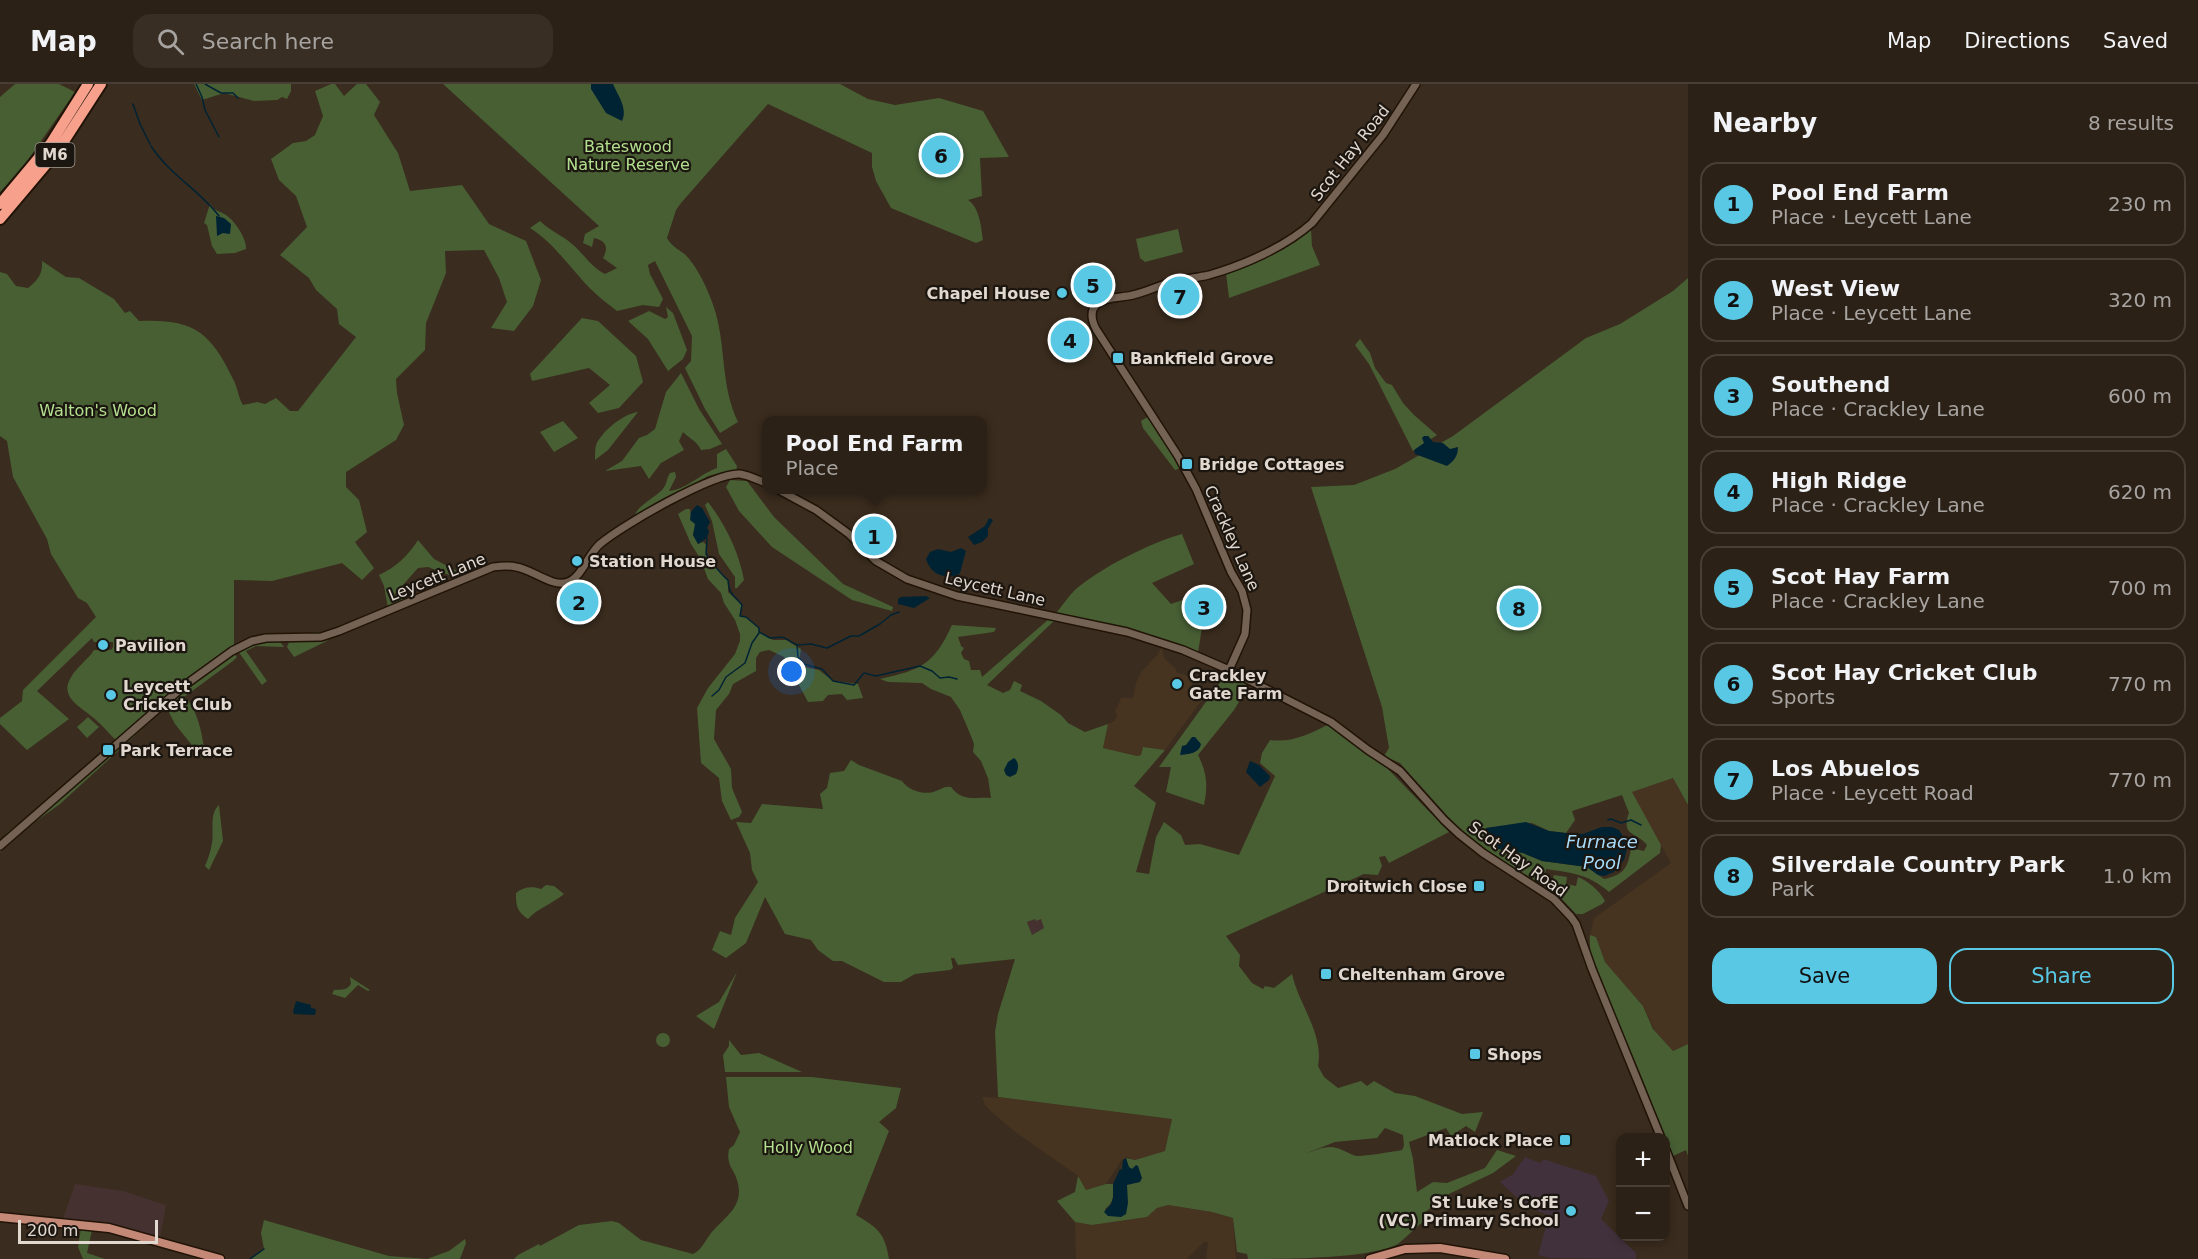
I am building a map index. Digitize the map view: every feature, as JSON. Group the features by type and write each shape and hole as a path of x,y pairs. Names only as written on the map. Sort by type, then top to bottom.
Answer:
{"highway":[{"name":"M6","path":"0,204 51,142 88,84"},
{"name":"M6","path":"0,219 59,149 101,84"}],"main road":[{"path":"0,1217 109,1228 219,1259"},
{"path":"1370,1259 1405,1249 1440,1248 1505,1259"}],"street":[{"name":"Scot Hay Road","path":"1101,301 1127,297 1170,283 1216,272 1256,257 1299,234 1312,223 1383,135 1416,84"},
{"name":"Crackley Lane","path":"1101,301 1092,312 1092,321 1187,472 1242,591 1247,610 1245,634 1228,670"},
{"name":"Leycett Lane","path":"0,846 194,678 232,651 252,641 266,638 321,637 493,567 517,567 556,582 565,583 576,577 591,552 617,531 705,483 727,475 740,474 762,482"},
{"name":"Leycett Lane","path":"788,494 816,510 849,534 876,561 907,579 957,596 1127,632 1183,650 1228,670"},
{"name":"Scot Hay Road","path":"1228,670 1331,722 1400,771 1444,820 1475,847 1554,899 1566,910 1576,924 1592,969 1659,1133"},
{"path":"1670,1162 1688,1206"}],"shaded area":[{"path":"1162,646 1164,658 1176,669 1176,672 1190,677 1192,682 1190,694 1202,700 1165,750 1143,747 1141,755 1137,756 1103,748 1108,724 1117,716 1115,711 1121,698 1133,698 1141,672 1158,654"},
{"path":"1673,778 1688,805 1688,1044 1673,1051 1655,1031 1643,1006 1605,962 1596,937 1590,935 1594,918 1671,863 1631,792"},
{"path":"1041,919 1045,928 1032,935 1027,922"},
{"path":"982,1097 1172,1119 1166,1151 1135,1160 1127,1157 1121,1161 1106,1184 1086,1190 1078,1176 1014,1131 985,1105"},
{"name":"St Luke's CofE (VC) Primary School","path":"1525,1157 1541,1163 1543,1159 1596,1176 1609,1201 1601,1219 1616,1234 1616,1241 1624,1241 1636,1253 1636,1259 1549,1258 1538,1255 1549,1215 1528,1208 1500,1182 1513,1174"},
{"path":"75,1184 123,1191 166,1205 160,1238 113,1225 63,1219"},
{"path":"1168,1205 1233,1218 1236,1259 1206,1259 1208,1242 1204,1242 1187,1259 1076,1259 1075,1222 1092,1225 1147,1217 1157,1208"}],"green space":[{"path":"15,84 59,84 75,92 23,167 0,192 0,97"},
{"path":"194,84 291,84 291,91 287,99 282,97 277,100 254,101 224,93 202,100"},
{"name":"Walton's Wood","path":"335,84 344,96 357,84 366,84 380,102 374,115 398,153 410,191 462,185 489,224 526,241 541,280 533,306 514,331 491,328 507,302 499,278 484,250 445,251 446,273 426,323 425,350 396,379 404,425 396,440 346,472 346,487 359,500 367,532 355,542 374,568 362,580 342,563 272,581 234,580 234,646 252,639 320,632 324,641 329,640 294,657 287,647 289,642 280,642 284,647 256,646 246,651 267,681 262,685 238,651 234,654 237,657 233,661 184,697 193,707 200,725 203,759 175,724 166,707 60,804 22,831 0,852 0,842 8,832 63,789 117,741 75,703 68,692 72,675 94,650 111,650 113,647 113,642 94,642 92,638 37,691 69,719 27,750 0,724 0,718 22,701 23,690 96,617 87,603 78,598 51,554 47,539 13,477 7,441 0,436 0,272 7,274 16,286 28,288 39,277 42,261 66,277 79,278 114,299 125,313 130,311 139,321 173,322 198,331 216,349 225,363 243,405 257,402 265,404 276,398 290,411 298,411 356,337 339,324 337,309 316,290 309,278 280,255 307,227 296,196 279,180 271,159 293,143 306,141 315,135 323,116 315,91"},
{"name":"Bateswood Nature Reserve","path":"443,84 840,84 868,99 895,105 939,98 983,111 1009,157 980,158 982,196 968,200 975,208 981,224 983,240 976,243 891,208 876,181 872,167 872,153 768,104 681,203 676,210 667,238 694,266 705,285 716,314 726,382 738,422 720,433 705,409 685,368 691,361 692,336 655,261 648,265 650,274 663,299 659,307 643,305 617,311 600,298 548,242 530,228 540,221 568,241 605,274 617,268 603,258 606,251 604,243 594,238 592,247 583,243 585,234 599,226"},
{"path":"210,204 237,226 245,240 246,249 235,253 217,254 212,246 207,225 204,223"},
{"path":"1178,229 1183,252 1145,262 1140,258 1136,239"},
{"path":"1311,230 1312,246 1320,265 1229,298 1226,273"},
{"path":"1688,278 1688,805 1673,778 1632,792 1661,845 1660,853 1609,892 1587,878 1546,869 1543,882 1551,884 1554,875 1567,877 1566,884 1576,886 1578,877 1593,887 1605,901 1583,914 1576,914 1557,894 1509,867 1460,830 1400,763 1384,756 1389,748 1382,707 1311,487 1354,485 1395,469 1453,436 1586,338 1620,324 1673,291","holes":["1622,795 1629,813 1628,830 1647,845 1644,851 1631,848 1624,870 1604,879 1587,867 1542,861 1523,853 1498,849 1486,828 1532,823 1549,831 1566,833 1575,820 1572,811"]},
{"path":"666,307 673,313 687,350 683,359 668,371 648,339 628,321 649,311 665,319 668,317"},
{"path":"582,318 598,321 636,356 643,382 619,408 598,413 589,403 610,385 589,368 532,381 530,374"},
{"path":"1360,339 1370,353 1375,368 1386,383 1392,385 1403,403 1437,435 1431,439 1428,436 1425,443 1413,451 1369,364 1355,345"},
{"path":"681,373 699,409 722,444 701,450 683,432 679,441 684,450 661,463 649,479 641,466 605,471 622,461 639,438 655,429 666,392"},
{"path":"638,412 608,450 595,460 596,445 603,434 620,420"},
{"path":"1149,416 1181,468 1175,470 1143,428 1141,421"},
{"path":"563,421 578,438 554,452 540,432"},
{"path":"726,449 737,466 736,473 724,472 708,476 634,518 641,506 664,488 670,473 675,472 676,477 669,491 676,490 717,468 717,454"},
{"path":"730,480 747,481 774,517 843,584 893,607 892,611 852,600 772,547 739,511 726,487"},
{"path":"708,502 726,529 739,559 744,580 737,588 735,588 735,577 719,554 712,521 705,505"},
{"path":"690,509 696,526 693,535 698,544 703,542 707,545 706,554 728,580 728,592 742,605 740,616 746,617 759,628 759,632 773,640 786,640 801,649 799,661 804,667 819,670 833,681 858,684 863,698 847,700 842,694 828,695 823,701 808,702 784,657 769,650 760,652 756,658 756,671 733,684 729,694 716,710 714,739 731,769 732,788 742,812 739,817 731,820 722,801 719,778 701,763 697,708 708,688 735,654 740,634 721,593 708,579 678,514"},
{"path":"1182,534 1194,564 1152,583 1171,604 1199,594 1196,616 1204,616 1198,652 1145,634 1056,613 1077,588 1103,570 1143,549"},
{"path":"418,540 434,559 459,572 462,576 457,578 428,567 418,568 394,595 402,598 408,594 409,599 388,608 384,586 379,575 391,569"},
{"path":"1049,619 1055,620 987,685 1003,693 1010,690 1014,681 1022,685 1020,691 1041,701 1068,723 1085,732 1108,724 1103,748 1137,756 1141,755 1143,747 1165,750 1134,786 1156,803 1136,872 1149,874 1156,837 1164,822 1181,835 1185,845 1200,844 1239,855 1275,776 1260,763 1262,753 1270,740 1293,739 1329,724 1386,767 1449,832 1389,863 1385,856 1379,857 1382,866 1378,875 1364,874 1226,936 1240,955 1239,966 1252,983 1263,989 1265,986 1274,988 1292,974 1314,1031 1319,1054 1318,1066 1324,1077 1338,1088 1361,1081 1367,1086 1374,1081 1395,1093 1415,1096 1462,1114 1483,1112 1475,1132 1466,1126 1451,1136 1446,1128 1409,1142 1417,1192 1433,1182 1447,1183 1485,1168 1497,1150 1516,1156 1493,1173 1449,1194 1424,1213 1426,1219 1398,1244 1367,1253 1326,1257 1248,1259 1247,1254 1237,1252 1233,1218 1168,1205 1157,1208 1147,1217 1092,1225 1075,1222 1057,1201 1075,1192 1078,1176 1086,1190 1113,1184 1112,1201 1105,1209 1108,1216 1127,1185 1132,1169 1128,1167 1126,1158 1135,1160 1165,1151 1172,1119 998,1097 995,1032 998,1014 1015,959 958,965 954,958 951,958 953,968 950,970 915,974 901,982 884,982 842,961 833,961 818,950 811,940 785,934 765,897 746,943 726,958 712,950 720,931 731,935 735,918 758,882 752,870 750,853 736,822 751,823 762,804 823,809 820,794 827,788 830,773 844,771 851,760 902,781 908,787 920,792 929,793 951,787 964,797 991,798 988,778 981,761 973,752 974,744 971,736 960,710 951,697 922,683 888,682 880,679 916,669 924,664 939,649 952,625 996,628 994,632 958,637 964,648 961,653 964,659 969,661 971,670 980,670 982,677","holes":["1035,919 1036,921 1041,919 1044,928 1032,935 1027,922","1385,1128 1403,1135 1402,1150 1356,1156 1330,1147 1307,1153 1335,1142 1377,1138"]},
{"path":"1226,674 1249,685 1234,710 1198,755 1206,779 1204,805 1166,792 1171,767 1159,767"},
{"path":"88,717 99,727 87,738 77,727"},
{"path":"219,805 223,841 209,870 205,866 212,843 214,813"},
{"path":"546,885 554,886 564,894 528,919 521,914 518,908 516,893 528,888 541,889"},
{"path":"1590,935 1596,937 1605,962 1643,1006 1653,1029 1673,1051 1688,1044 1688,1156 1686,1150 1671,1157 1670,1133 1663,1133 1628,1045 1605,998 1590,950"},
{"path":"737,972 714,1029 696,1016 719,1002"},
{"path":"350,977 370,990 358,985 345,998 332,994 334,990 347,988 351,984"},
{"path":"660,1033 666,1033 670,1040 666,1047 660,1047 656,1043 656,1037"},
{"path":"729,1040 741,1055 759,1053 802,1072 725,1072 723,1055 729,1046"},
{"name":"Holly Wood","path":"726,1077 812,1077 901,1088 896,1108 879,1122 889,1131 856,1215 870,1224 883,1237 889,1259 514,1259 579,1225 612,1221 619,1223 641,1240 693,1254 698,1251 731,1212 738,1198 737,1180 728,1155 729,1149 734,1145 740,1132 729,1107"},
{"path":"264,1220 389,1256 427,1259 250,1259 264,1249 261,1233"},
{"path":"81,1228 92,1230 87,1253 105,1259 83,1259 78,1247"},
{"path":"465,1239 466,1243 460,1259 427,1259 449,1251"}],"water":[{"path":"591,84 613,84 624,111 622,121 606,113 591,89"},
{"path":"216,216 224,218 231,224 230,234 223,233 217,236"},
{"path":"1428,436 1433,442 1443,443 1450,449 1458,447 1454,460 1447,466 1415,454 1414,450 1424,443 1422,438"},
{"path":"697,505 702,508 710,522 707,528 709,531 707,538 698,544 693,535 695,524 690,520 691,512"},
{"path":"989,518 993,520 988,529 988,536 982,542 974,545 968,537 985,526"},
{"path":"961,548 966,551 960,573 957,576 937,574 926,559 930,552 938,549 951,552"},
{"path":"926,596 930,598 914,608 898,604 898,599 901,597"},
{"path":"1192,737 1195,737 1201,744 1198,750 1180,755 1182,746 1186,745"},
{"path":"1014,758 1018,763 1018,770 1010,777 1004,770 1008,762"},
{"path":"1250,761 1259,765 1270,776 1269,780 1260,787 1246,772"},
{"name":"Furnace Pool","path":"1526,822 1549,831 1583,834 1602,827 1612,827 1619,830 1628,845 1624,860 1614,872 1604,876 1598,875 1587,867 1542,861 1523,853 1498,849 1485,843 1483,839 1486,828"},
{"path":"296,1001 311,1005 311,1008 316,1009 315,1015 294,1014"},
{"path":"1126,1158 1132,1169 1138,1166 1142,1178 1140,1182 1127,1185 1126,1214 1121,1217 1108,1216 1104,1212 1111,1204 1113,1184"}],"waterway":[{"path":"196,84 205,110 219,137"},
{"path":"205,84 221,93 233,93 238,98"},
{"path":"133,104 150,144"},
{"path":"151,146 166,165 219,216"},
{"path":"707,538 706,554 728,580 730,592 742,605 740,616 746,617 759,628 759,632 770,638 783,637 797,645 798,657 804,664 822,669 833,681 854,685 864,673 876,676 920,666 932,671 940,678 957,679"},
{"path":"798,645 811,644 827,648 851,636 859,636 899,612"},
{"path":"712,696 719,690 726,677 745,663 752,643 759,633"},
{"path":"1608,820 1621,823 1631,820 1641,825"},
{"path":"250,1259 264,1249"}],"place":[{"name":"Scot Hay Cricket Club","path":"941,155"},
{"name":"Scot Hay Farm","path":"1093,285"},
{"name":"Chapel House","path":"1062,293"},
{"name":"Los Abuelos","path":"1180,296"},
{"name":"High Ridge","path":"1070,340"},
{"name":"Bankfield Grove","path":"1118,358"},
{"name":"Bridge Cottages","path":"1187,464"},
{"name":"Pool End Farm","path":"874,536"},
{"name":"Station House","path":"577,561"},
{"name":"West View","path":"579,602"},
{"name":"Southend","path":"1204,607"},
{"name":"Silverdale Country Park","path":"1519,608"},
{"name":"Pavilion","path":"103,645"},
{"name":"Crackley Gate Farm","path":"1177,684"},
{"name":"Leycett Cricket Club","path":"111,695"},
{"name":"Park Terrace","path":"108,750"},
{"name":"Droitwich Close","path":"1479,886"},
{"name":"Cheltenham Grove","path":"1326,974"},
{"name":"Shops","path":"1475,1054"},
{"name":"Matlock Place","path":"1565,1140"},
{"name":"St Luke's CofE (VC) Primary School","path":"1571,1211"}]}
